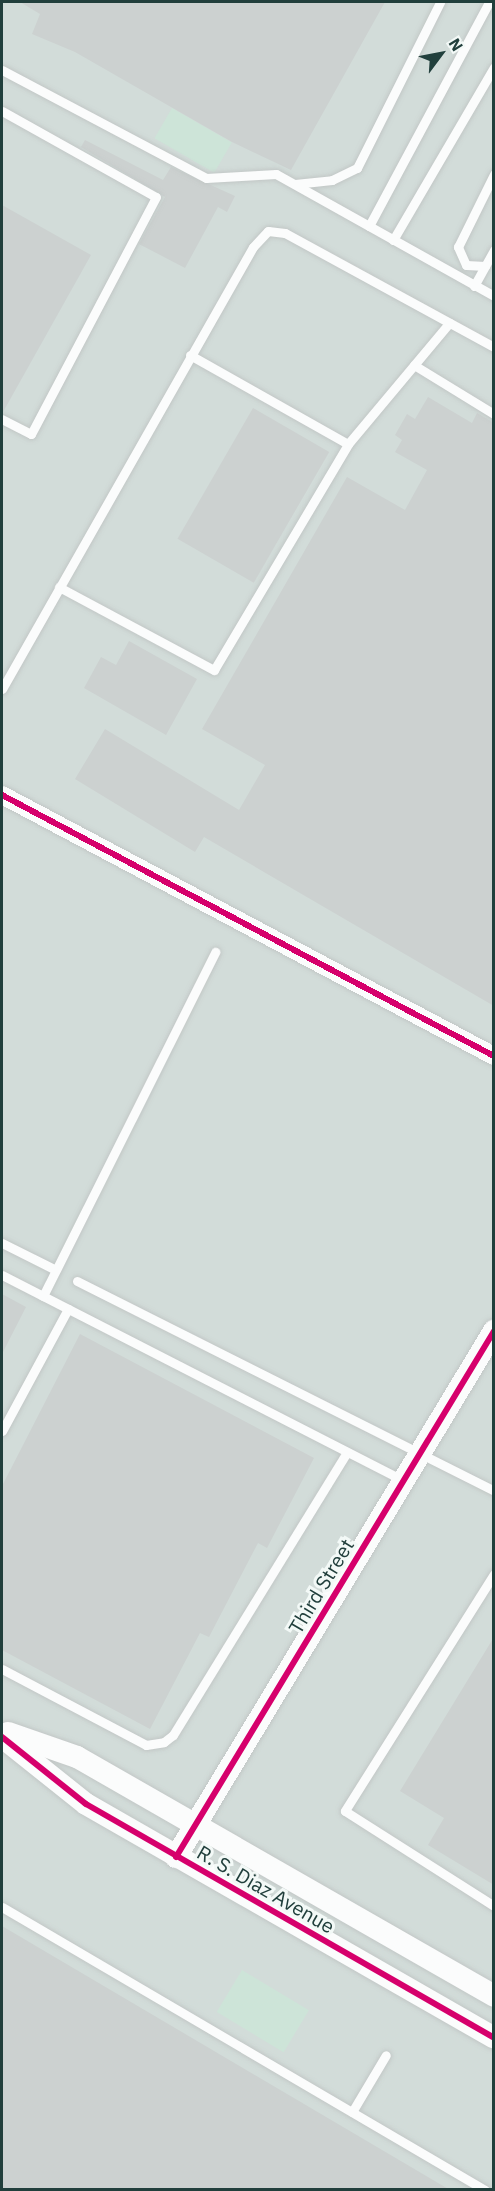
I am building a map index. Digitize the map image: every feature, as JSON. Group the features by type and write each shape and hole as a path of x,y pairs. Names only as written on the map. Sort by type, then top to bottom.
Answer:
{"street":[{"path":"2,795 494,1056"},
{"name":"Third Street","path":"176,1857 492,1337"},
{"name":"R. S. Diaz Avenue","path":"2,1730 76,1757 494,1996"},
{"name":"R. S. Diaz Avenue","path":"2,1737 58,1785 176,1857 494,2038"}],"lane":[{"path":"295,184 332,180 357,168 440,2"},
{"path":"369,226 489,2"},
{"path":"393,240 494,67"},
{"path":"2,70 206,178 276,174 494,296"},
{"path":"2,111 156,197 31,434 2,419"},
{"path":"485,266 466,265 458,247 494,174"},
{"path":"2,689 252,247 268,231 285,233 494,347"},
{"path":"474,286 494,250"},
{"path":"59,587 214,670 348,444 449,323"},
{"path":"190,355 348,444"},
{"path":"414,365 494,414"},
{"path":"43,1296 215,952"},
{"path":"2,1243 56,1270"},
{"path":"2,1275 404,1481"},
{"path":"77,1281 494,1491"},
{"path":"2,1431 68,1309"},
{"path":"2,1669 146,1745 164,1742 173,1735 346,1452"},
{"path":"494,1574 345,1811 494,1906"},
{"path":"2,1907 484,2190"},
{"path":"352,2112 386,2055"}],"shaded area":[{"path":"2,2 493,2 493,2190 2,2190"}],"green space":[{"path":"172,108 232,142 214,173 154,138"},
{"path":"242,1970 309,2010 284,2052 217,2012"}],"building":[{"path":"20,2 385,2 291,170 232,142 75,52 32,34 40,14"},
{"path":"85,140 163,180 171,167 235,196 227,212 218,207 185,268 139,244 165,197 81,147"},
{"path":"2,205 91,255 3,412 2,412"},
{"path":"428,397 472,423 477,413 494,423 494,1006 204,837 195,852 75,779 105,729 239,810 265,765 202,729 347,477 405,510 427,470 395,452 402,440 395,435 407,414 415,419"},
{"path":"253,408 329,452 254,583 178,539"},
{"path":"129,641 197,679 166,735 84,688 101,657 116,665"},
{"path":"2,1294 26,1307 2,1354"},
{"path":"80,1334 314,1458 267,1548 258,1543 209,1637 200,1633 150,1729 2,1650 2,1486"},
{"path":"494,1637 494,1885 428,1845 444,1818 400,1791"},
{"path":"2,1926 450,2190 2,2190"}],"cycle path":[{"path":"2,795 494,1056"},
{"path":"176,1857 494,1331"},
{"path":"2,1737 86,1804 494,2038"}]}
